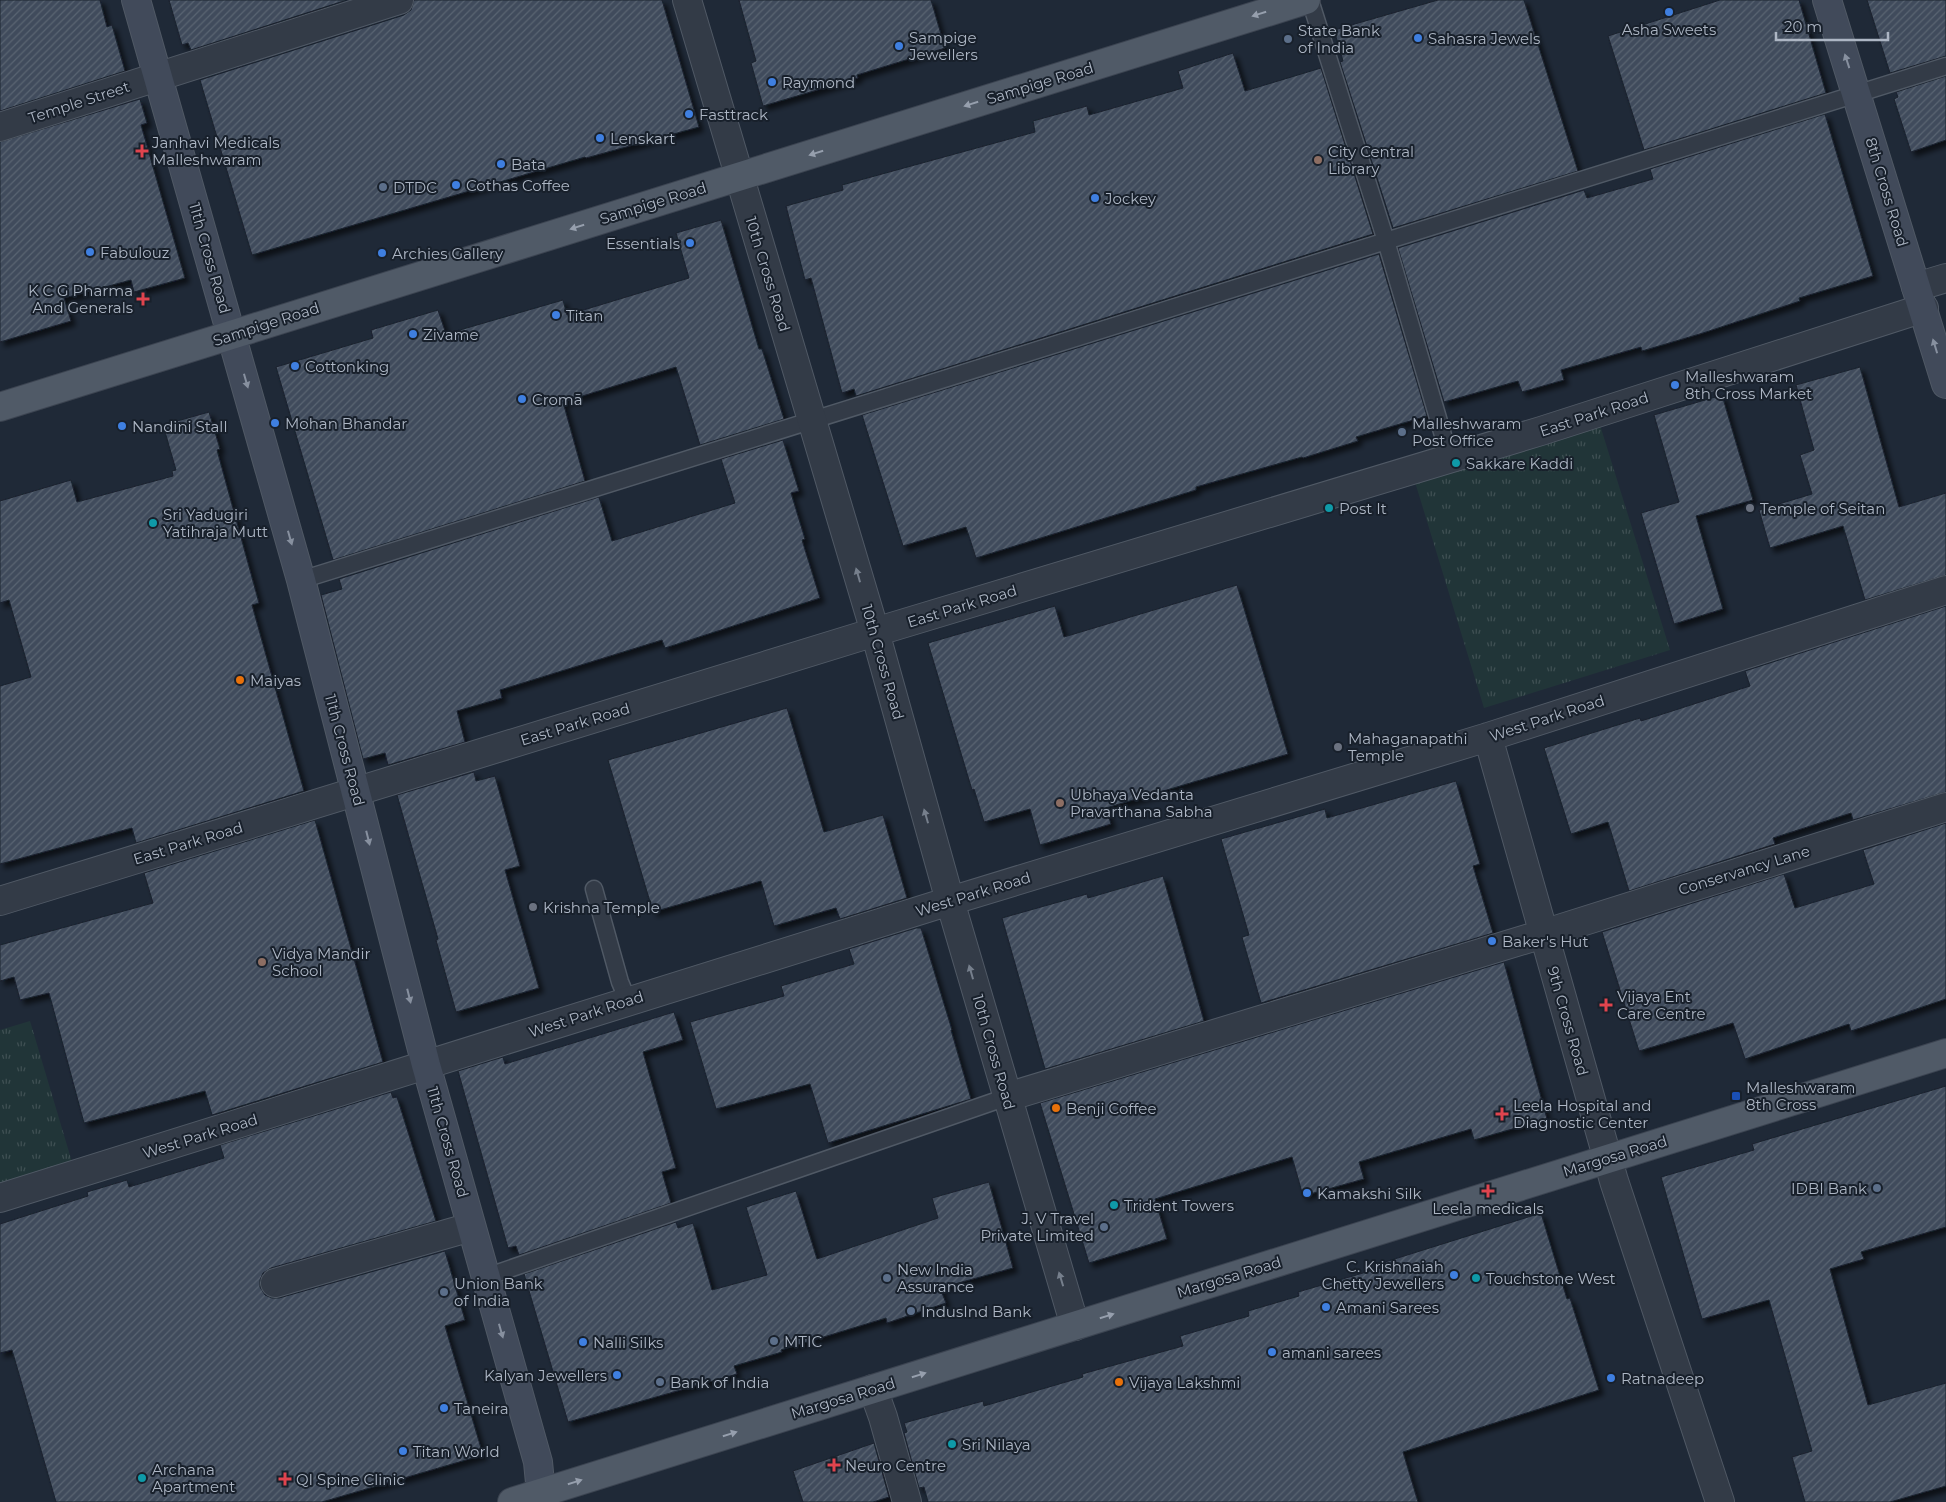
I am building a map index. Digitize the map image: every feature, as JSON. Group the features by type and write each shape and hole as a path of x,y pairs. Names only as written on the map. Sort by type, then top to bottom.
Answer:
{"main road":[{"name":"Sampige Road","path":"0,407 1308,0"},
{"name":"Margosa Road","path":"512,1502 543,1497 873,1389 1946,1053"}],"street":[{"name":"11th Cross Road","path":"136,0 301,580 426,1065 538,1462 543,1497"},
{"name":"Temple Street","path":"0,127 399,0"},
{"name":"10th Cross Road","path":"687,0 738,177 875,632 950,900 1075,1326"},
{"name":"8th Cross Road","path":"1827,0 1946,384"},
{"name":"East Park Road","path":"0,901 875,632 1541,431 1920,298 1946,278"},
{"name":"West Park Road","path":"0,1198 950,900 1488,737 1946,590"},
{"name":"9th Cross Road","path":"1488,737 1608,1158 1720,1502"},
{"name":"Conservancy Lane","path":"1007,1097 1543,934 1946,807"},
{"path":"275,1283 471,1226"},
{"path":"873,1389 883,1417 907,1502"}],"lane":[{"path":"1308,0 1386,241 1450,459"},
{"path":"301,580 1946,66"},
{"path":"594,889 620,982 628,1001"},
{"path":"486,1277 1007,1097"}],"green space":[{"path":"1600,425 1670,650 1484,708 1415,482"},
{"path":"30,1021 72,1162 0,1183 0,1030"}],"building":[{"path":"0,0 100,0 107,27 112,25 125,71 0,111"},
{"path":"169,0 347,0 191,50 188,43 182,45"},
{"path":"414,0 662,0 699,127 585,157 252,255 200,80 404,15 411,10"},
{"path":"739,0 931,0 945,48 857,75 858,78 763,106 751,63 756,61"},
{"path":"1438,0 1524,0 1578,171 1393,228 1340,62 1343,61 1334,30"},
{"path":"1720,0 1799,0 1826,93 1644,150 1608,36"},
{"path":"1867,0 1946,0 1946,56 1890,73"},
{"path":"1233,53 1245,91 1321,68 1373,234 856,396 854,389 842,393 811,278 805,280 786,206 843,190 842,185 1035,132 1033,121 1087,106 1089,115 1183,88 1178,71"},
{"path":"1946,76 1946,140 1911,152 1894,99 1898,97 1896,92"},
{"path":"140,99 147,123 141,125 185,278 134,292 131,280 64,298 71,321 0,342 0,142"},
{"path":"1825,114 1873,276 1799,298 1800,301 1703,333 1642,351 1641,347 1561,370 1564,380 1522,392 1518,381 1444,402 1398,248 1584,190 1587,198 1653,179 1650,169"},
{"path":"721,220 759,349 762,349 784,419 700,445 676,367 563,402 585,481 333,560 276,367 373,338 371,330 438,310 446,334 563,300 567,315 689,278 676,233"},
{"path":"1379,254 1427,416 1356,437 1358,441 1196,487 1196,490 976,558 966,527 903,546 862,415"},
{"path":"1860,367 1899,507 1946,493 1946,575 1865,600 1843,526 1770,548 1759,510 1812,494 1800,455 1814,450 1796,385"},
{"path":"1722,395 1753,500 1696,516 1723,609 1674,624 1641,513 1679,502 1654,415"},
{"path":"209,412 220,449 217,450 259,603 252,605 304,791 136,843 132,828 0,864 0,686 31,677 9,600 0,603 0,501 71,480 77,502 173,476 172,471 176,470 163,425"},
{"path":"783,440 799,491 791,493 805,539 802,540 820,598 665,648 662,640 500,690 502,698 457,711 465,742 388,765 385,753 363,759 321,595 342,589 339,579 599,497 612,541 735,503 721,459"},
{"path":"1237,585 1288,754 1106,808 1111,824 1040,845 1030,809 984,822 974,789 972,790 928,643 1055,606 1064,637"},
{"path":"1946,606 1946,792 1853,820 1851,813 1773,838 1775,844 1629,891 1608,822 1571,834 1544,748 1640,718 1641,721 1750,686 1745,671"},
{"path":"787,708 824,832 883,815 907,898 840,919 836,908 774,926 761,881 653,912 608,760"},
{"path":"474,772 476,781 495,776 520,866 505,870 539,988 456,1012 436,940 438,939 397,795"},
{"path":"1456,781 1480,864 1473,866 1493,933 1261,1003 1242,937 1249,935 1221,839 1325,809 1327,818"},
{"name":"Vidya Mandir School","path":"315,820 383,1062 212,1115 205,1091 84,1123 49,993 20,1000 14,977 0,981 0,945 153,903 144,873"},
{"path":"1946,823 1946,999 1851,1031 1849,1024 1745,1059 1733,1023 1639,1051 1602,932 1784,874 1795,908 1874,884 1863,850"},
{"path":"1163,876 1204,1021 1045,1069 1002,918 1087,894 1088,898"},
{"path":"921,928 971,1099 828,1143 810,1084 716,1109 690,1022 784,996 781,986 854,964 849,949"},
{"path":"1504,962 1547,1119 1474,1140 1471,1129 1359,1162 1364,1179 1303,1196 1292,1157 1155,1199 1167,1239 1089,1263 1040,1103"},
{"path":"674,1012 683,1040 643,1052 676,1168 662,1172 671,1203 519,1255 516,1246 508,1248 458,1071 503,1057 505,1064"},
{"path":"1946,1086 1946,1227 1861,1252 1864,1259 1830,1269 1868,1405 1946,1383 1946,1486 1890,1502 1805,1502 1792,1457 1812,1451 1769,1300 1702,1319 1661,1177 1754,1150 1752,1144"},
{"path":"391,1092 393,1098 397,1097 436,1221 271,1268 263,1273 260,1287 265,1295 279,1298 445,1251 465,1320 445,1326 483,1455 322,1502 56,1502 12,1350 0,1353 0,1224 88,1196 87,1192 127,1180 129,1187 224,1158 220,1145"},
{"path":"989,1182 1013,1268 940,1288 946,1303 887,1323 886,1318 781,1350 782,1352 734,1366 737,1374 568,1422 524,1274 676,1222 678,1228 693,1223 712,1290 767,1275 746,1207 796,1191 817,1259 938,1218 932,1198"},
{"path":"1541,1213 1567,1299 1570,1298 1599,1390 1403,1452 1418,1502 928,1502 924,1487 919,1488 904,1433 907,1432 904,1423 983,1401 984,1406 1083,1377 1082,1374 1183,1346 1180,1336 1249,1316 1248,1311 1299,1296 1298,1292 1387,1266 1385,1262"},
{"path":"874,1443 889,1497 873,1502 803,1502 793,1471"}],"place":[{"name":"Asha Sweets","path":"1669,12"},
{"name":"Sahasra Jewels","path":"1418,38"},
{"name":"State Bank of India","path":"1288,39"},
{"name":"Sampige Jewellers","path":"899,46"},
{"name":"Raymond","path":"772,82"},
{"name":"Fasttrack","path":"689,114"},
{"name":"Lenskart","path":"600,138"},
{"name":"Janhavi Medicals Malleshwaram","path":"142,151"},
{"name":"City Central Library","path":"1318,160"},
{"name":"Bata","path":"501,164"},
{"name":"Cothas Coffee","path":"456,185"},
{"name":"DTDC","path":"383,187"},
{"name":"Jockey","path":"1095,198"},
{"name":"Essentials","path":"690,243"},
{"name":"Fabulouz","path":"90,252"},
{"name":"Archies Gallery","path":"382,253"},
{"name":"K C G Pharma And Generals","path":"143,299"},
{"name":"Titan","path":"556,315"},
{"name":"Zivame","path":"413,334"},
{"name":"Cottonking","path":"295,366"},
{"name":"Malleshwaram 8th Cross Market","path":"1675,385"},
{"name":"Cromā","path":"522,399"},
{"name":"Mohan Bhandar","path":"275,423"},
{"name":"Nandini Stall","path":"122,426"},
{"name":"Malleshwaram Post Office","path":"1402,432"},
{"name":"Sakkare Kaddi","path":"1456,463"},
{"name":"Post It","path":"1329,508"},
{"name":"Temple of Seitan","path":"1750,508"},
{"name":"Sri Yadugiri Yatihraja Mutt","path":"153,523"},
{"name":"Maiyas","path":"240,680"},
{"name":"Mahaganapathi Temple","path":"1338,747"},
{"name":"Ubhaya Vedanta Pravarthana Sabha","path":"1060,803"},
{"name":"Krishna Temple","path":"533,907"},
{"name":"Baker's Hut","path":"1492,941"},
{"name":"Vidya Mandir School","path":"262,962"},
{"name":"Vijaya Ent Care Centre","path":"1606,1005"},
{"name":"Malleshwaram 8th Cross","path":"1736,1096"},
{"name":"Benji Coffee","path":"1056,1108"},
{"name":"Leela Hospital and Diagnostic Center","path":"1502,1114"},
{"name":"IDBI Bank","path":"1877,1188"},
{"name":"Leela medicals","path":"1488,1191"},
{"name":"Kamakshi Silk","path":"1307,1193"},
{"name":"Trident Towers","path":"1114,1205"},
{"name":"J. V Travel Private Limited","path":"1104,1227"},
{"name":"C. Krishnaiah Chetty Jewellers","path":"1454,1275"},
{"name":"New India Assurance","path":"887,1278"},
{"name":"Touchstone West","path":"1476,1278"},
{"name":"Union Bank of India","path":"444,1292"},
{"name":"Amani Sarees","path":"1326,1307"},
{"name":"IndusInd Bank","path":"911,1311"},
{"name":"MTIC","path":"774,1341"},
{"name":"Nalli Silks","path":"583,1342"},
{"name":"amani sarees","path":"1272,1352"},
{"name":"Kalyan Jewellers","path":"617,1375"},
{"name":"Ratnadeep","path":"1611,1378"},
{"name":"Bank of India","path":"660,1382"},
{"name":"Vijaya Lakshmi","path":"1119,1382"},
{"name":"Taneira","path":"444,1408"},
{"name":"Sri Nilaya","path":"952,1444"},
{"name":"Titan World","path":"403,1451"},
{"name":"Neuro Centre","path":"834,1465"},
{"name":"Archana Apartment","path":"142,1478"},
{"name":"QI Spine Clinic","path":"285,1479"}]}
